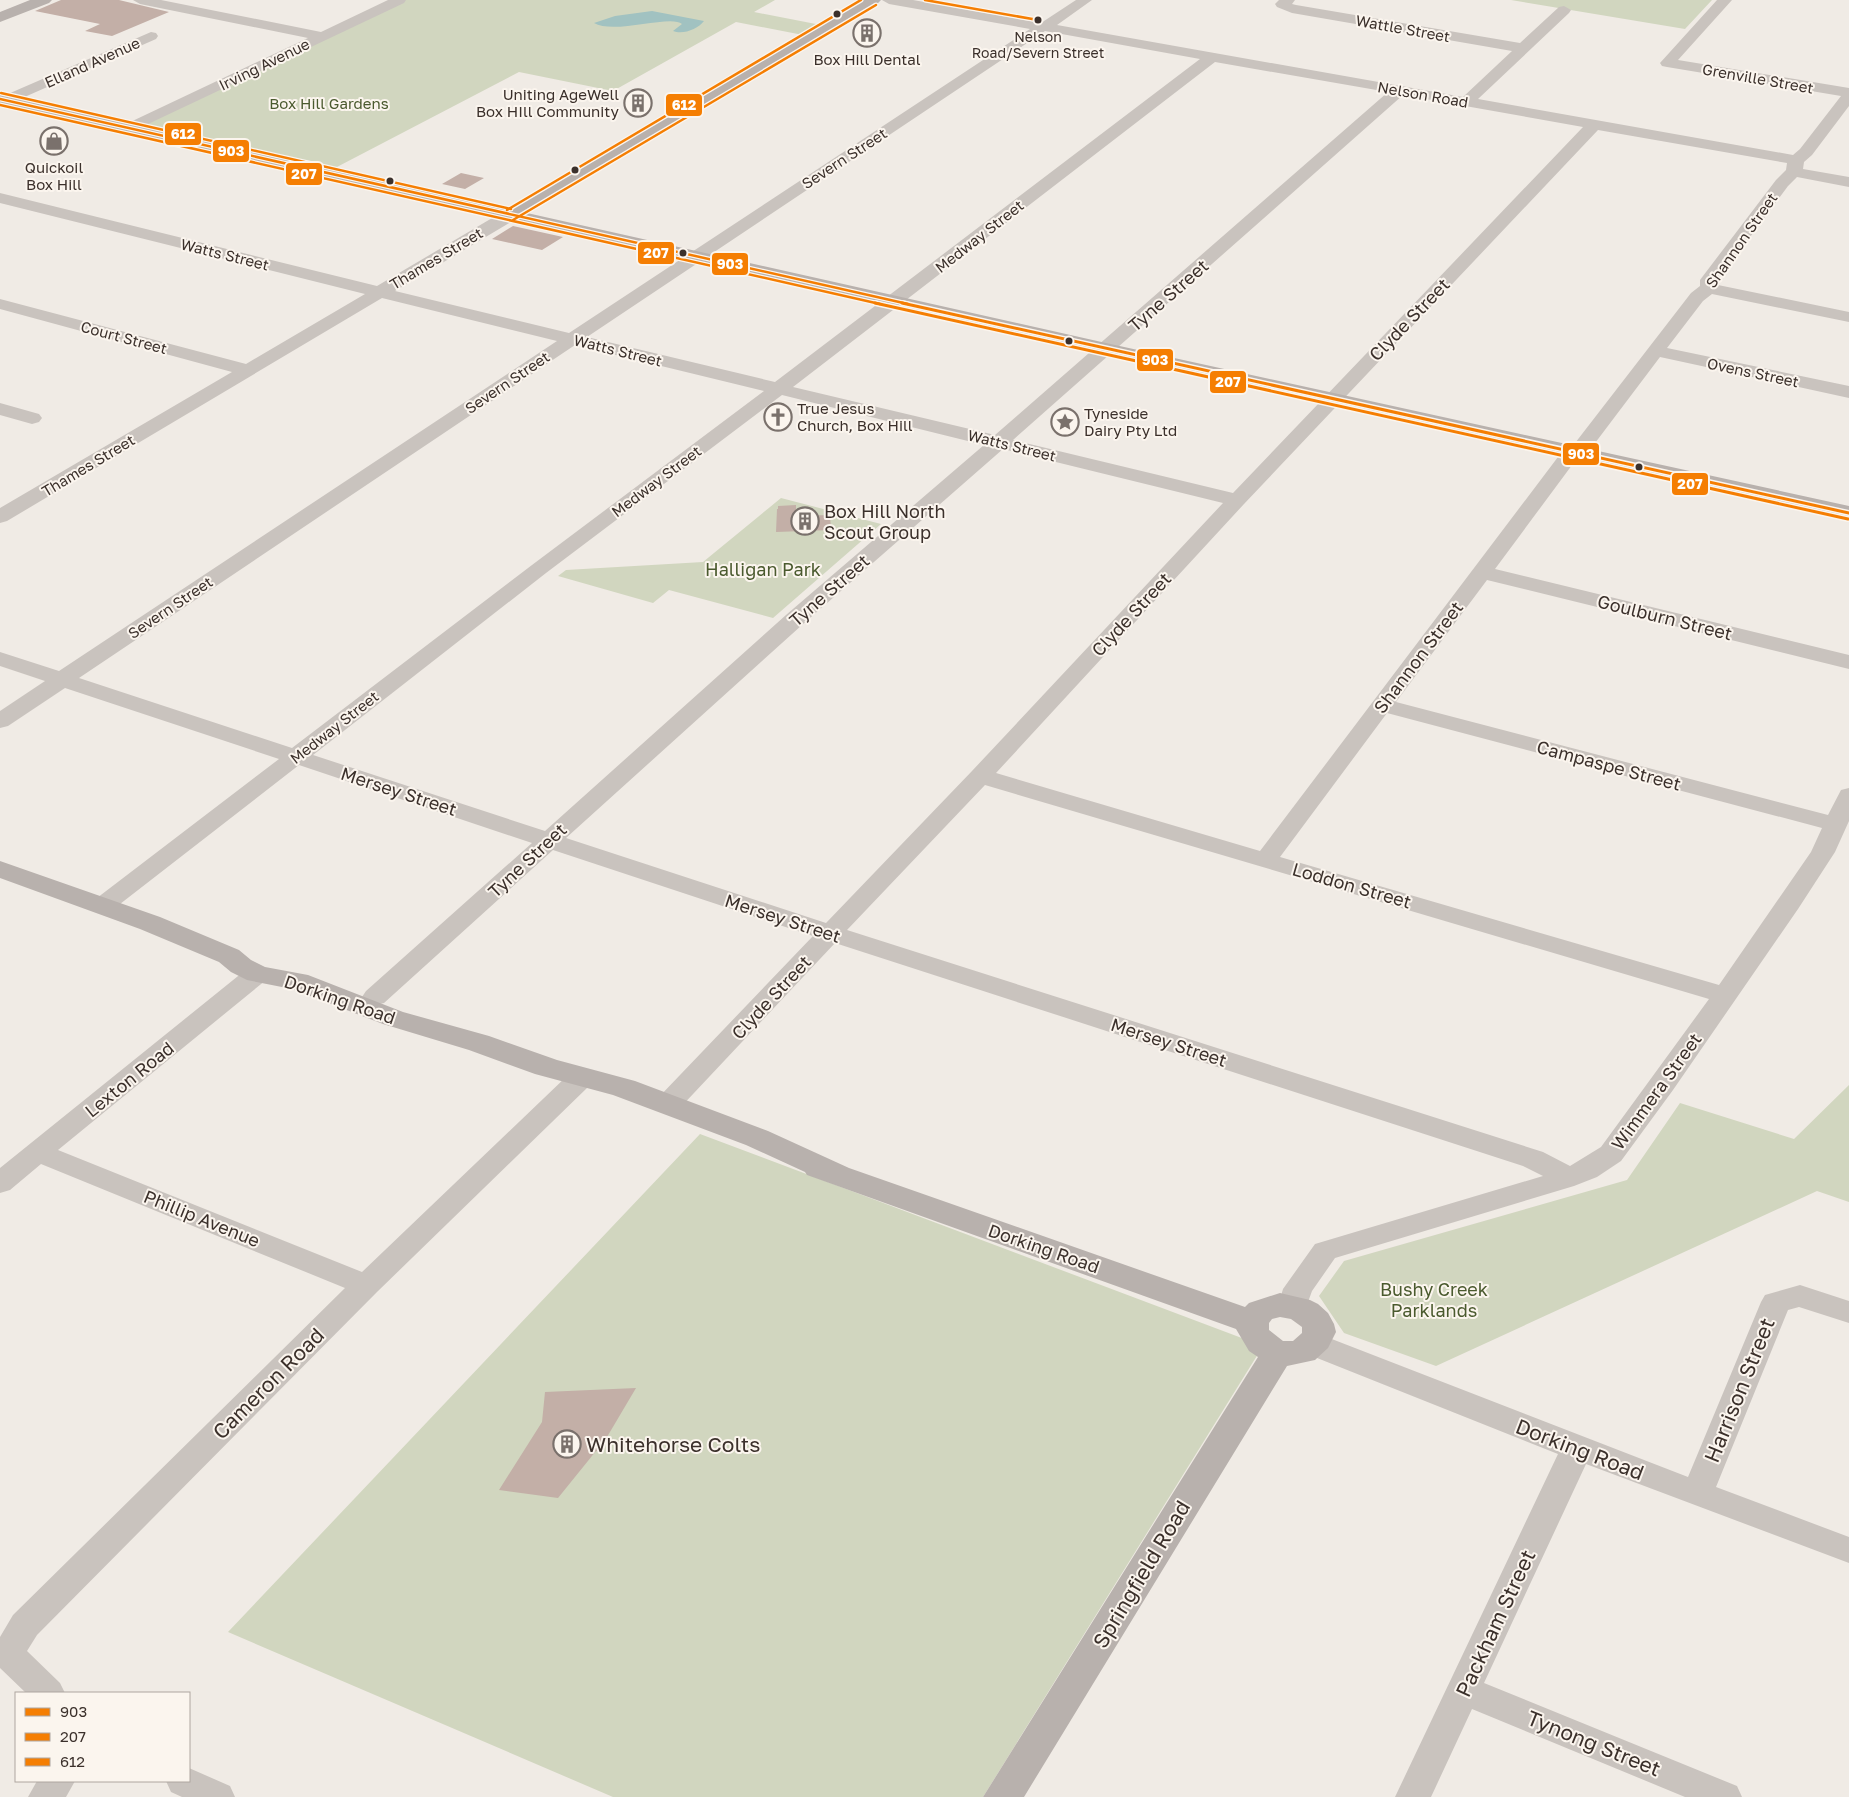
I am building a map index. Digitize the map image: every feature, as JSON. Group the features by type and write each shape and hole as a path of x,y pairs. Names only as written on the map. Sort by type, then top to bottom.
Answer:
{"main road":[{"path":"0,17 44,0"},
{"path":"872,0 882,0"},
{"name":"Thames Street","path":"510,215 872,0"},
{"path":"3,100 1106,350 1849,513"},
{"name":"Dorking Road","path":"0,869 150,923 229,956 257,974 298,981 393,1018 480,1043 579,1079 624,1088 668,1104 747,1141"},
{"name":"Dorking Road","path":"150,923 231,944 270,965 305,971 376,997 480,1043"},
{"name":"Dorking Road","path":"579,1079 606,1097 747,1141 1252,1322"},
{"path":"1272,1306 1293,1306 1303,1310 1315,1320 1319,1328 1319,1336 1296,1348 1263,1346 1255,1338 1251,1330 1252,1322 1262,1310 1272,1306"},
{"name":"Springfield Road","path":"1003,1797 1241,1411 1296,1348"}],"street":[{"path":"144,0 322,36"},
{"path":"198,11 222,0"},
{"name":"Irving Avenue","path":"129,128 399,0"},
{"name":"Nelson Road","path":"889,0 1594,124 1795,166 1849,182"},
{"name":"Severn Street","path":"0,721 572,338 1084,0"},
{"name":"Grenville Street","path":"1725,0 1667,63 1849,95"},
{"name":"Wattle Street","path":"1286,3 1523,48"},
{"path":"1466,102 1564,10"},
{"name":"Elland Avenue","path":"3,100 151,36"},
{"name":"Medway Street","path":"102,906 539,569 894,302 1212,57"},
{"name":"Tyne Street","path":"376,997 794,620 1106,350 1400,90"},
{"name":"Shannon Street","path":"1265,860 1481,572 1697,297 1709,288 1709,280 1795,166 1843,114 1849,95"},
{"name":"Clyde Street","path":"668,1104 980,776 1332,399 1594,124"},
{"name":"Watts Street","path":"0,198 1237,500"},
{"name":"Thames Street","path":"0,517 510,215"},
{"path":"1709,288 1849,317"},
{"name":"Court Street","path":"0,304 248,370"},
{"name":"Ovens Street","path":"1656,351 1849,392"},
{"path":"0,410 32,418"},
{"name":"Goulburn Street","path":"1481,572 1849,662"},
{"name":"Mersey Street","path":"0,659 830,933 1533,1160 1559,1172 1564,1179"},
{"name":"Campaspe Street","path":"1382,705 1835,824"},
{"name":"Loddon Street","path":"980,776 1724,995"},
{"name":"Wimmera Street","path":"1293,1306 1298,1289 1325,1251 1564,1179 1587,1170 1611,1154 1663,1084 1789,904 1823,852 1849,795"},
{"name":"Lexton Road","path":"4,1173 38,1152 257,974"},
{"name":"Cameron Road","path":"47,1692 8,1654 25,1625 366,1285 579,1079"},
{"name":"Phillip Avenue","path":"38,1152 366,1285"},
{"name":"Harrison Street","path":"1697,1493 1776,1302 1800,1296 1849,1312"},
{"name":"Dorking Road","path":"1296,1348 1577,1448 1849,1550"},
{"name":"Packham Street","path":"1413,1797 1577,1448"},
{"name":"Tynong Street","path":"1463,1690 1724,1797"},
{"path":"46,1797 56,1782"},
{"path":"186,1782 217,1797"}],"green space":[{"name":"Box Hill Gardens","path":"405,0 775,0 754,12 821,25 803,35 736,22 613,91 519,72 335,168 146,124"},
{"path":"1511,0 1712,0 1685,29"},
{"name":"Halligan Park","path":"781,498 881,524 773,618 669,590 653,603 558,576 566,570 703,562"},
{"name":"Bushy Creek Parklands","path":"1849,1085 1849,1202 1817,1191 1436,1366 1344,1333 1319,1296 1344,1261 1627,1180 1680,1103 1794,1139"},
{"path":"700,1134 1263,1346 983,1797 613,1797 228,1632"}],"water":[{"path":"652,11 704,21 694,29 686,32 673,31 682,24 666,21 615,27 594,23 615,16"}],"building":[{"path":"61,0 119,0 169,12 112,36 85,31 100,24 35,11"},
{"path":"461,173 484,178 465,189 442,184"},
{"path":"513,226 563,237 542,250 492,239"},
{"name":"Box Hill North Scout Group","path":"796,505 796,516 830,515 831,530 776,532 778,506"},
{"name":"Whitehorse Colts","path":"636,1388 607,1437 603,1453 596,1451 558,1498 499,1490 542,1422 545,1392"}],"transit line":[{"name":"612","path":"507,210 861,0"},
{"name":"612","path":"925,0 1038,20"},
{"name":"207","path":"513,220 876,5"},
{"name":"612","path":"1,93 511,209"},
{"name":"903","path":"0,99 1106,349 1849,513"},
{"name":"207","path":"0,105 1105,355 1848,519"}],"place":[{"name":"Nelson Road/Severn Street","path":"1038,20"},
{"name":"Box Hill Dental","path":"867,33"},
{"name":"Uniting AgeWell Box HIll Community","path":"638,103"},
{"name":"Quickoil Box Hill","path":"54,141"},
{"name":"True Jesus Church, Box Hill","path":"778,417"},
{"name":"Tyneside Dairy Pty Ltd","path":"1065,422"},
{"name":"Box Hill North Scout Group","path":"805,521"},
{"name":"Whitehorse Colts","path":"567,1444"}]}
